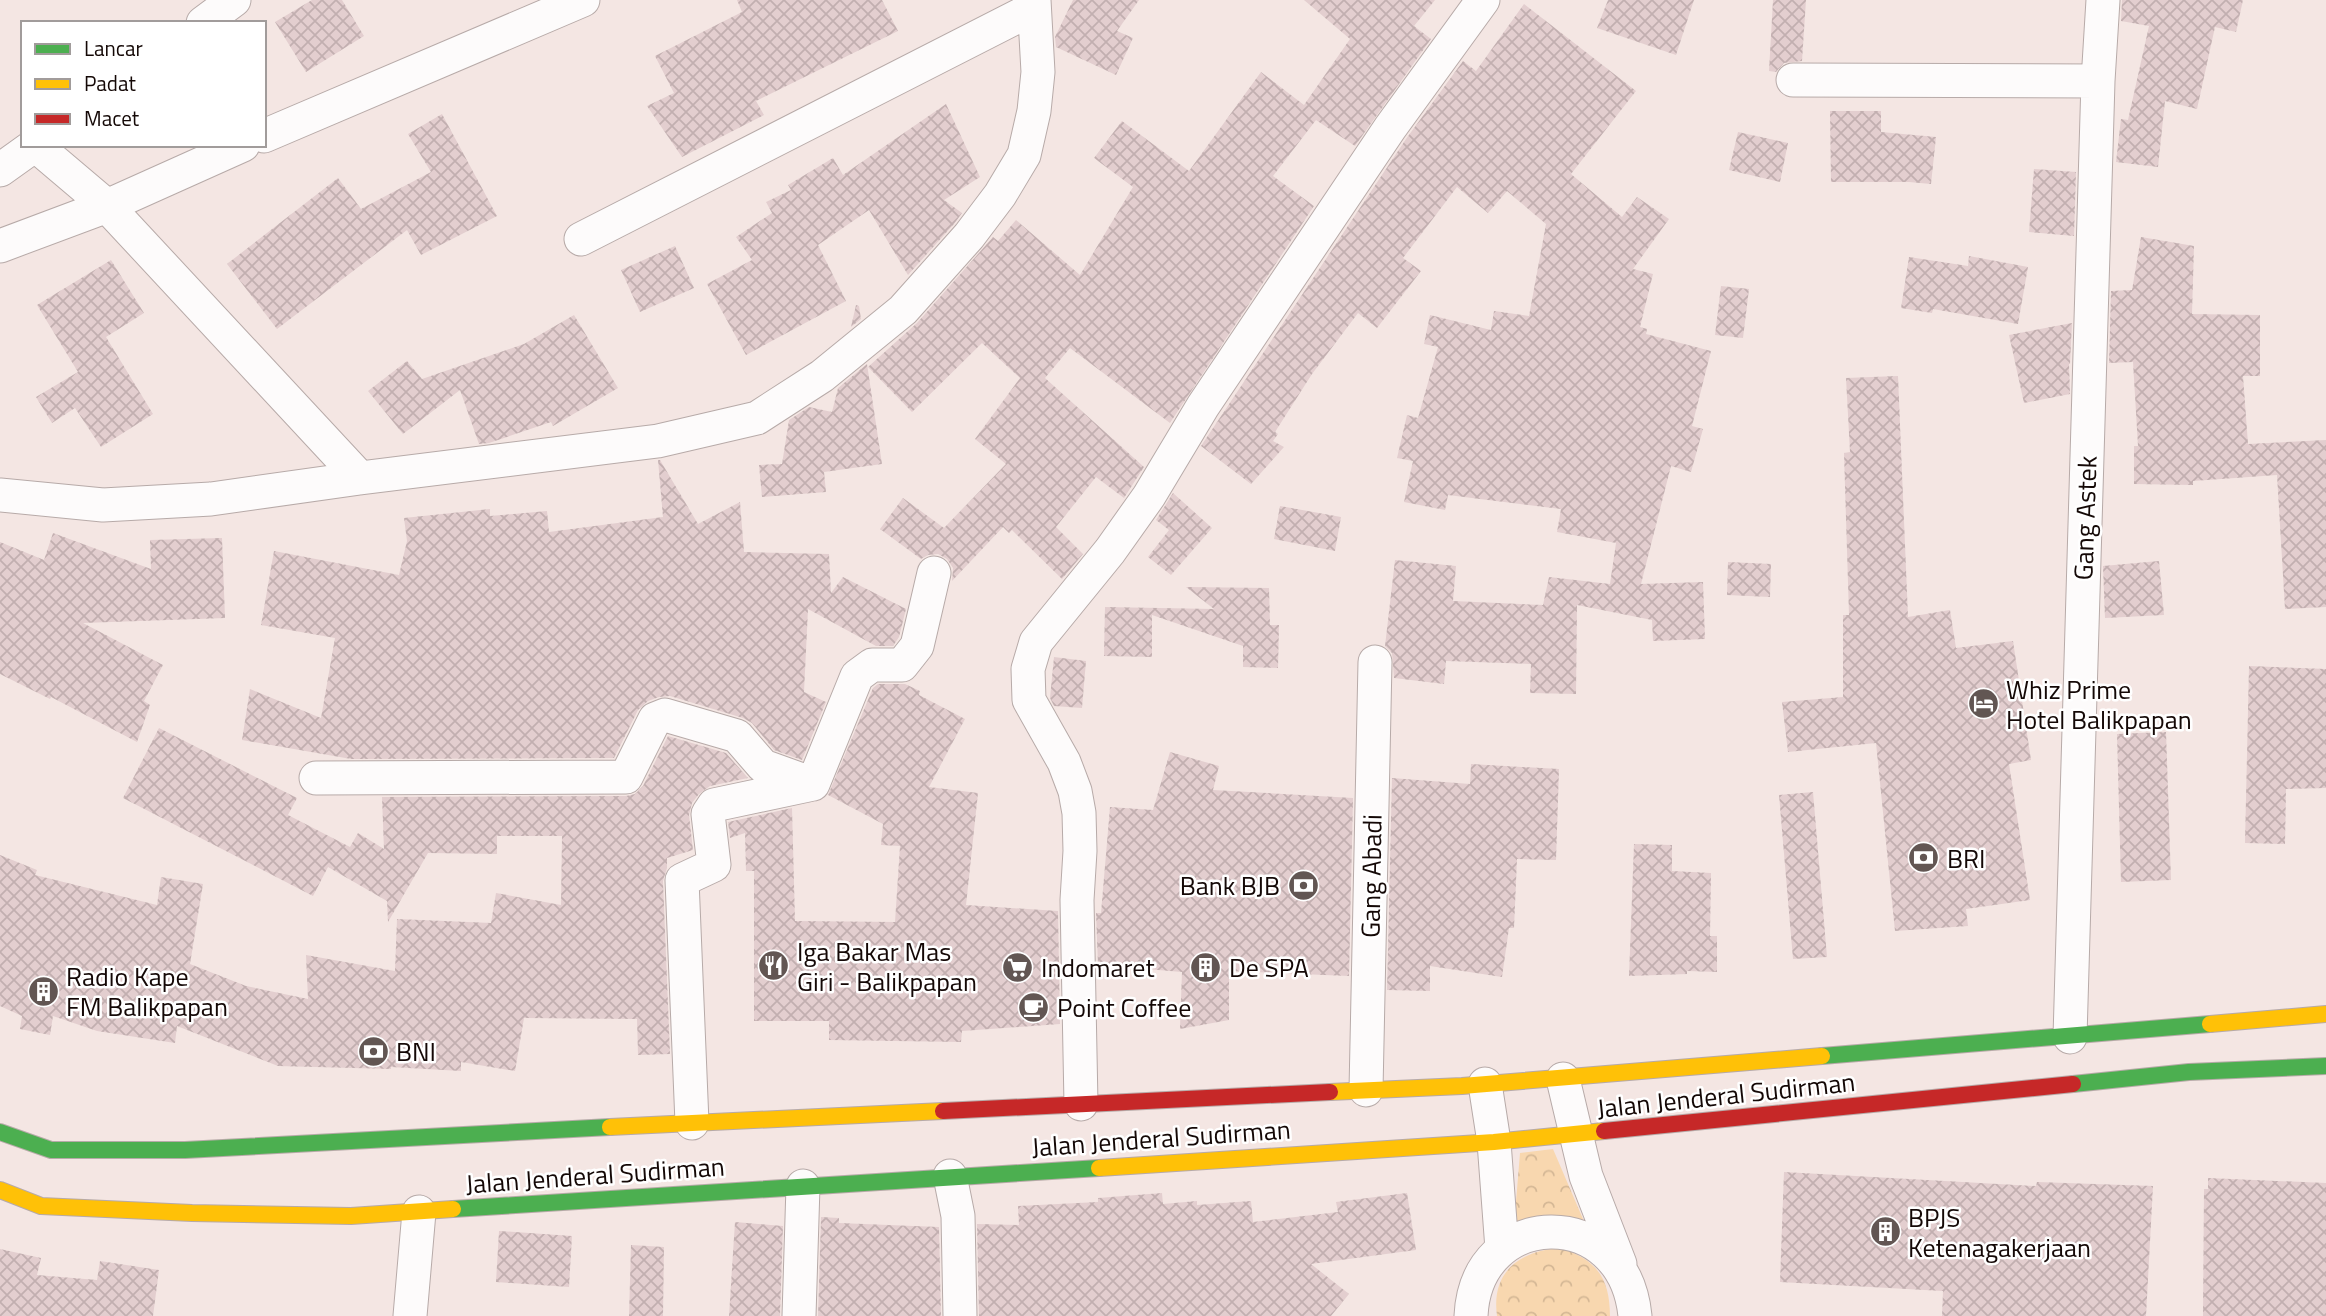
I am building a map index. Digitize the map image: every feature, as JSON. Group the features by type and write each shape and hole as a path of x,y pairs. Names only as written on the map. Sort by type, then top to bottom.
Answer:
{"highway":[{"name":"Jalan Jenderal Sudirman","path":"0,1132 51,1150 185,1150 340,1140 1485,1084 2326,1014"},
{"name":"Jalan Jenderal Sudirman","path":"0,1190 41,1206 192,1213 351,1216 1494,1142 2189,1072 2326,1066"}],"street":[{"path":"206,21 234,0"},
{"path":"266,135 583,0"},
{"path":"1081,1104 1077,900 1079,813 1075,791 1064,762 1029,700 1028,669 1037,642 1110,551 1149,496 1203,406 1374,151 1483,0"},
{"name":"Gang Astek","path":"2070,1037 2098,81 2103,0"},
{"path":"0,495 103,505 211,499 658,441 757,418 822,376 903,310 969,236 1000,195 1024,155 1034,111 1038,72 1034,4 581,239"},
{"path":"1793,80 2098,81"},
{"path":"0,170 32,147"},
{"path":"37,147 107,206 360,478"},
{"path":"0,246 107,206 239,147"},
{"path":"813,784 857,676 872,664 902,665 917,646 934,573"},
{"name":"Gang Abadi","path":"1366,1090 1375,662"},
{"path":"316,778 626,777 655,719 665,715 737,736 763,766 813,784"},
{"path":"692,1123 682,880 714,865 708,814 714,805 813,784"},
{"path":"1563,1079 1586,1176 1629,1284 1635,1316"},
{"path":"1485,1084 1494,1142 1502,1249"},
{"path":"950,1177 958,1216 960,1316"},
{"path":"799,1316 803,1186"},
{"path":"411,1316 419,1212"},
{"path":"1471,1316 1472,1295 1483,1269 1502,1249 1526,1236 1553,1232 1580,1236 1604,1250 1622,1270"}],"green space":[{"path":"1553,1149 1586,1226 1514,1226 1520,1153"},
{"path":"1560,1248 1583,1258 1598,1272 1607,1291 1610,1316 1497,1316 1499,1287 1503,1276 1511,1267 1532,1254"}],"building":[{"path":"312,0 342,0 364,36 306,72 275,22"},
{"path":"737,0 882,0 898,31 756,101 764,115 682,157 647,106 674,93 655,56 742,12"},
{"path":"1073,0 1139,0 1117,31 1133,38 1116,75 1056,47 1055,37"},
{"path":"1304,0 1435,0 1414,26 1431,39 1355,146 1316,120 1273,176 1314,206 1170,423 1070,348 1045,378 1144,467 1124,498 1096,477 1056,527 1083,554 1062,579 1012,530 1009,533 1003,527 952,581 953,568 947,559 938,554 921,559 880,529 903,498 944,528 1006,464 975,439 1020,378 982,343 912,412 868,367 917,323 993,237 998,241 1016,220 1080,275 1133,187 1094,158 1122,121 1189,171 1261,72 1304,105 1350,39"},
{"path":"1608,0 1694,0 1676,55 1597,28"},
{"path":"1773,0 1806,0 1802,61 1784,63 1776,72 1769,71"},
{"path":"2122,0 2243,0 2236,32 2215,27 2197,109 2165,101 2158,167 2116,162 2121,119 2128,120 2149,26 2121,21"},
{"path":"1524,4 1636,91 1571,174 1622,217 1637,197 1669,219 1633,269 1653,274 1640,327 1647,329 1646,334 1711,351 1692,426 1703,429 1691,472 1671,466 1641,584 1703,582 1705,639 1653,641 1652,620 1577,605 1576,694 1530,693 1531,664 1446,661 1444,684 1394,678 1392,653 1385,646 1395,560 1456,566 1453,601 1543,605 1549,577 1610,584 1616,543 1557,532 1561,509 1448,495 1445,510 1404,502 1413,461 1397,458 1407,415 1418,418 1438,347 1424,344 1430,315 1491,330 1494,311 1529,316 1546,224 1507,191 1488,213 1457,187 1403,258 1421,271 1377,328 1358,313 1312,374 1275,432 1278,434 1273,441 1284,447 1251,484 1201,446 1406,139 1463,61 1476,71"},
{"path":"946,104 980,177 944,200 962,213 954,224 908,275 869,210 818,245 846,301 746,355 707,284 752,260 736,237 772,213 766,202 791,190 788,185 833,158 843,175"},
{"path":"1830,111 1881,111 1881,132 1936,137 1931,184 1831,182"},
{"path":"442,114 497,216 421,255 407,230 277,329 227,264 338,178 361,209 431,172 408,134"},
{"path":"1738,132 1788,143 1780,182 1729,170"},
{"path":"2034,169 2076,172 2074,236 2029,232"},
{"path":"2141,237 2194,246 2192,314 2260,315 2260,376 2243,376 2248,444 2326,440 2326,607 2285,609 2277,475 2193,481 2193,485 2134,484 2134,446 2138,446 2133,362 2109,363 2111,291 2132,290"},
{"path":"675,246 694,288 640,312 621,270"},
{"path":"1969,256 2028,267 2018,324 1933,309 1932,313 1901,308 1909,257 1968,266"},
{"path":"111,260 144,313 106,337 153,414 101,447 75,408 52,423 36,397 78,372 37,305"},
{"path":"1721,286 1749,289 1743,338 1715,335"},
{"path":"856,305 859,306 861,319 851,327"},
{"path":"574,315 618,388 553,426 551,422 479,444 460,390 403,434 368,391 407,361 422,379 524,344"},
{"path":"2072,323 2070,394 2024,403 2009,335"},
{"path":"867,364 882,464 824,472 826,492 762,497 759,465 782,464 789,420 809,407 832,412 838,388"},
{"path":"1898,376 1908,617 1950,610 1956,648 2013,641 2031,760 2009,764 2030,900 1966,909 1968,926 1895,931 1876,743 1788,752 1782,702 1843,697 1843,615 1849,615 1844,453 1850,452 1846,378"},
{"path":"658,460 698,524 740,502 744,552 829,554 831,593 843,577 906,609 899,637 893,646 876,646 808,609 804,692 826,702 802,760 774,750 752,723 743,718 670,696 648,701 638,710 614,758 351,759 242,740 250,689 321,718 335,638 261,625 274,551 399,575 407,541 404,518 490,509 490,516 547,511 549,532 663,517"},
{"path":"1173,493 1212,528 1171,575 1148,557 1169,530 1156,520"},
{"path":"1280,506 1341,517 1335,551 1274,539"},
{"path":"53,533 151,569 150,540 222,538 225,618 83,623 163,665 144,701 150,705 137,742 0,674 0,542 44,560"},
{"path":"2159,561 2164,615 2105,618 2103,566"},
{"path":"1728,562 1771,564 1770,597 1727,595"},
{"path":"1186,587 1269,588 1270,625 1279,625 1278,668 1243,667 1243,646 1152,615 1152,657 1104,656 1105,607 1214,609"},
{"path":"1054,657 1086,661 1082,708 1054,706 1050,698"},
{"path":"2249,666 2326,669 2326,788 2286,789 2285,844 2245,843"},
{"path":"878,684 905,684 920,691 919,695 965,719 929,787 978,793 966,905 1058,911 1060,1024 962,1031 961,1042 829,1040 829,1021 754,1021 754,871 746,871 745,833 730,838 728,822 792,808 795,921 895,922 900,846 881,845 883,824 828,795 873,688"},
{"path":"159,728 297,798 288,815 350,847 358,833 384,849 382,797 626,796 635,794 643,786 668,736 726,753 748,778 710,786 699,794 692,803 689,815 693,850 667,858 663,881 670,1054 638,1055 637,1019 524,1018 515,1071 461,1062 461,1071 278,1066 177,1026 175,1043 97,1031 53,1016 50,1035 20,1029 22,1016 0,1006 0,855 37,870 35,875 157,905 161,877 203,884 190,964 246,986 308,999 306,955 395,971 397,919 491,923 496,893 561,905 562,836 497,836 497,854 428,853 388,922 387,901 328,867 313,896 123,798"},
{"path":"2166,732 2171,880 2121,882 2117,734"},
{"path":"1170,752 1219,766 1213,790 1353,798 1349,976 1229,971 1229,1020 1180,1029 1182,972 1098,965 1096,913 1101,913 1110,807 1153,810"},
{"path":"1471,764 1559,769 1556,860 1517,859 1514,928 1509,928 1502,977 1430,966 1430,991 1387,990 1392,778 1470,784"},
{"path":"1813,792 1827,957 1793,959 1779,795"},
{"path":"1634,844 1672,845 1672,871 1711,873 1710,936 1717,936 1717,972 1687,971 1687,974 1629,976"},
{"path":"1784,1172 2036,1186 2037,1182 2153,1186 2146,1316 1942,1316 1943,1291 1780,1282"},
{"path":"2208,1178 2326,1183 2326,1316 2203,1316 2204,1189 2208,1189"},
{"path":"1162,1193 1163,1204 1197,1201 1197,1205 1251,1201 1253,1222 1338,1212 1336,1202 1407,1193 1416,1250 1311,1264 1349,1294 1331,1316 979,1316 977,1224 1019,1225 1018,1206 1098,1202 1098,1198"},
{"path":"821,1217 839,1218 839,1223 939,1227 941,1316 818,1316"},
{"path":"735,1222 783,1226 780,1316 729,1316"},
{"path":"499,1231 572,1236 569,1287 496,1282"},
{"path":"631,1245 664,1247 663,1316 629,1316"},
{"path":"0,1249 41,1258 37,1275 97,1280 100,1261 159,1270 153,1316 0,1316"}],"traffic: fast":[{"path":"1822,1056 2210,1024"},
{"path":"2073,1084 2189,1072 2326,1066"},
{"path":"0,1132 51,1150 185,1150 610,1127"},
{"path":"453,1209 1099,1168"}],"traffic: slow":[{"path":"2210,1024 2326,1014"},
{"path":"1330,1092 1462,1086 1822,1056"},
{"path":"610,1127 943,1111"},
{"path":"1099,1168 1494,1142 1604,1131"},
{"path":"0,1190 41,1206 192,1213 351,1216 453,1209"}],"traffic: jam":[{"path":"1604,1131 2073,1084"},
{"path":"943,1111 1330,1092"}],"place":[{"name":"Whiz Prime Hotel Balikpapan","path":"1983,704"},
{"name":"BRI","path":"1924,858"},
{"name":"Bank BJB","path":"1303,885"},
{"name":"Iga Bakar Mas Giri - Balikpapan","path":"774,966"},
{"name":"Indomaret","path":"1018,967"},
{"name":"De SPA","path":"1206,967"},
{"name":"Radio Kape FM Balikpapan","path":"43,991"},
{"name":"Point Coffee","path":"1034,1007"},
{"name":"BNI","path":"373,1051"},
{"name":"BPJS Ketenagakerjaan","path":"1885,1232"}]}
